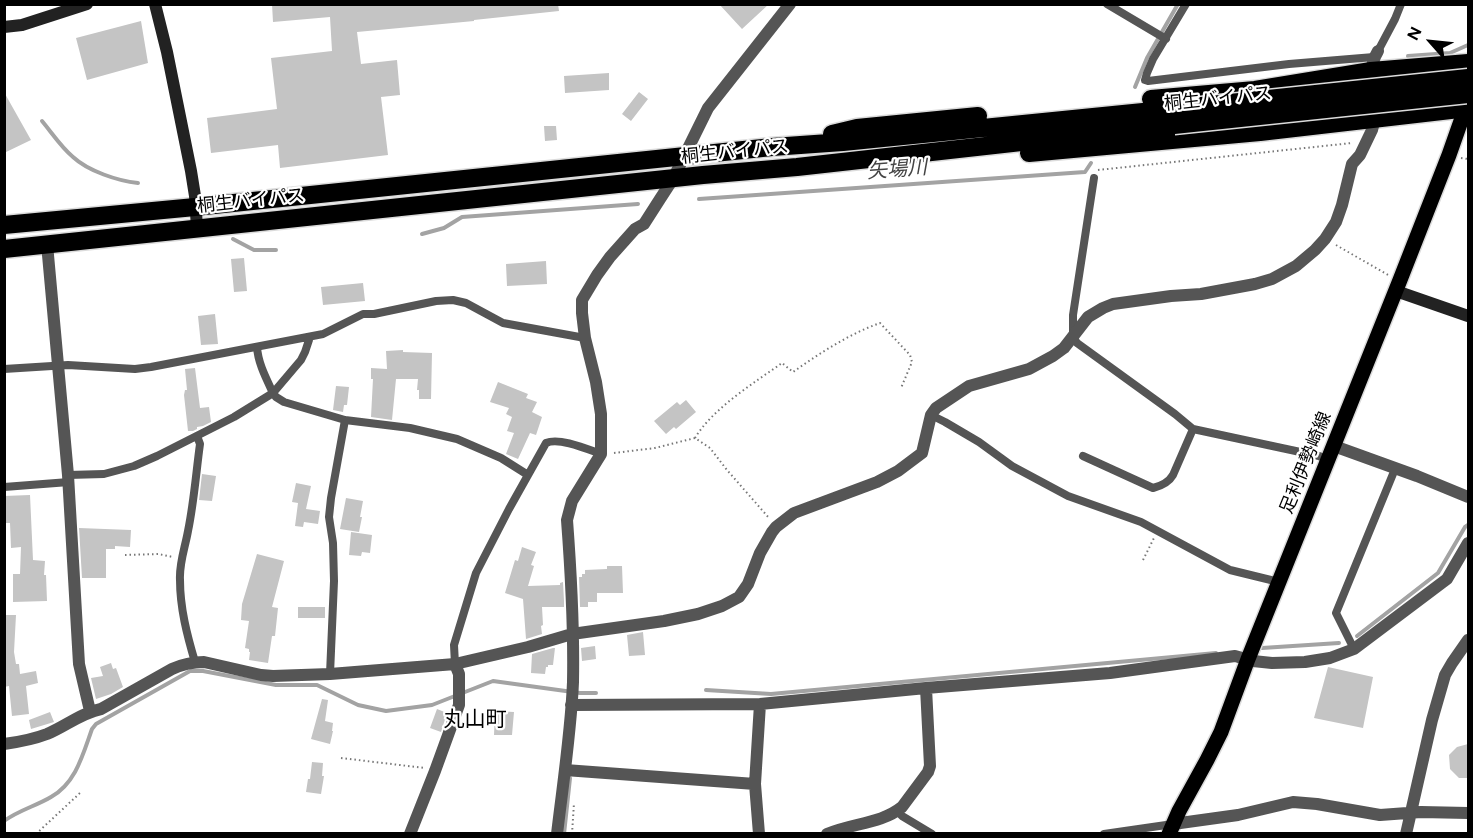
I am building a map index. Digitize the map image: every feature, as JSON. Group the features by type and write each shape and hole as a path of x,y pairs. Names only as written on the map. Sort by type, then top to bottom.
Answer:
{"highway":[{"path":"772,147 857,128 1255,90 1290,74 1374,60 1468,63"},
{"name":"桐生バイパス","path":"4,249 797,167 1468,78"},
{"name":"桐生バイパス","path":"4,225 772,147 1173,117 1468,103"},
{"path":"797,167 849,172 1260,132 1375,118 1468,103"}],"main road":[{"name":"足利伊勢崎線","path":"1171,829 1221,732 1468,103"}],"street":[{"path":"4,27 22,25 87,4"},
{"path":"155,4 189,160 197,228"},
{"path":"557,834 573,683 567,520 572,501 601,454 601,414 585,338 582,300 610,257 635,229 644,224 673,179 708,108 790,4"},
{"path":"4,744 49,733 90,711 100,709 182,664 204,662 273,676 455,664 572,634 664,621 722,606 739,597 748,584 760,553 776,527 794,513 877,482 898,471 922,453 931,415 936,408 969,386 1029,369 1053,356 1064,348 1088,317 1113,304 1201,294 1254,284 1272,279 1296,266 1325,239 1336,222 1352,164 1360,154 1372,130 1375,118 1374,60"},
{"path":"47,244 69,478 79,664 90,711"},
{"path":"1398,286 1468,316"},
{"path":"1331,453 1417,476 1468,497"},
{"path":"571,701 760,704 926,687 1110,673 1235,656 1272,663 1305,662 1330,658 1354,649 1447,579 1468,543"},
{"path":"1406,834 1432,720 1445,675 1468,640"},
{"path":"410,834 459,705 459,674 455,664"},
{"path":"827,834 888,816 897,811 928,772 930,766 926,687"},
{"path":"759,834 755,784 760,704"},
{"path":"565,770 755,784"},
{"path":"1171,829 1293,802 1380,815 1421,812 1468,813"}],"lane":[{"path":"1107,4 1166,39"},
{"path":"1186,4 1145,80 1290,74"},
{"path":"1374,60 1401,4"},
{"path":"1094,178 1073,315 1073,337 1077,343 1193,429 1318,456 1331,453"},
{"path":"4,369 80,365 135,369 310,337 323,334 363,314 374,314 436,300 466,303 503,323 585,338"},
{"path":"4,488 104,474 157,456 234,417 273,393 301,360 310,337"},
{"path":"258,346 260,364 273,393 284,402 345,420 428,431 457,438 501,458 528,475"},
{"path":"931,415 979,442 1012,466 1068,496 1141,522 1230,570 1279,582"},
{"path":"330,674 334,581 333,543 329,517 345,420"},
{"path":"1083,456 1153,488 1171,479 1193,429"},
{"path":"195,662 186,632 180,598 180,578 181,559 188,531 200,444 197,436"},
{"path":"455,664 454,645 476,573 508,509 546,443 551,440 566,443 601,454"},
{"path":"1354,649 1335,613 1395,469"},
{"path":"897,811 932,834"},
{"path":"1104,834 1171,829"}],"path":[{"path":"1094,178 1098,170 1366,142"},
{"path":"1325,239 1398,286"},
{"path":"601,454 655,448 694,438 700,428 732,399 782,363 793,372 848,337 880,323 910,355 912,362 901,388"},
{"path":"694,438 710,448 776,527"},
{"path":"1143,560 1158,531"},
{"path":"125,555 158,554 181,559"},
{"path":"341,758 435,771"},
{"path":"36,834 80,793"}],"building":[{"path":"272,4 558,4 559,11 357,32 361,64 397,60 400,95 381,97 388,155 280,168 278,145 211,153 207,118 277,109 271,58 332,51 330,17 273,22"},
{"path":"719,4 769,4 742,29"},
{"path":"141,21 148,63 87,80 76,38"},
{"path":"609,73 609,90 565,93 564,76"},
{"path":"4,92 31,140 4,153"},
{"path":"639,92 648,99 631,121 622,114"},
{"path":"544,126 556,126 557,140 545,141"},
{"path":"244,258 247,291 234,292 231,259"},
{"path":"546,261 547,284 507,286 506,264"},
{"path":"363,283 365,301 323,305 321,287"},
{"path":"215,314 218,344 201,345 198,316"},
{"path":"403,350 403,352 432,353 431,399 419,399 418,379 396,379 392,420 371,417 373,379 371,379 371,368 387,369 386,351"},
{"path":"195,368 200,408 209,407 211,422 193,431 188,431 184,395 187,390 185,369"},
{"path":"498,382 528,394 526,398 537,402 532,412 542,417 536,435 530,433 518,459 506,454 514,433 507,431 512,417 506,414 509,408 490,402"},
{"path":"336,386 349,387 347,405 344,405 343,412 333,410"},
{"path":"686,400 696,412 676,429 674,427 666,434 654,421 677,402 680,405"},
{"path":"202,474 216,476 212,501 199,500"},
{"path":"296,483 311,486 306,509 320,511 318,524 304,522 303,527 295,526 298,503 292,502"},
{"path":"30,495 33,560 45,561 47,601 13,602 13,574 20,574 21,547 11,548 10,523 4,523 4,496"},
{"path":"346,498 363,501 359,532 340,529"},
{"path":"79,528 131,530 130,547 115,546 115,549 106,549 106,578 82,578"},
{"path":"351,532 372,535 370,553 362,552 361,556 349,555"},
{"path":"522,547 536,552 531,565 534,566 528,586 560,585 563,582 564,601 564,607 542,607 542,634 526,639 523,599 505,593 515,560 518,561"},
{"path":"257,554 284,561 272,607 278,608 275,636 272,636 268,663 249,660 249,649 245,648 249,621 241,620 242,604"},
{"path":"607,566 622,566 623,593 597,593 597,602 588,602 588,607 580,607 579,577 585,574 585,570 607,569"},
{"path":"298,607 325,607 325,618 298,618"},
{"path":"4,615 16,615 14,652 20,674 36,671 38,683 26,686 29,714 12,716 9,686 4,687"},
{"path":"643,632 645,655 629,656 627,635"},
{"path":"595,646 596,659 582,661 581,648"},
{"path":"555,648 553,665 546,667 545,674 531,673 532,654"},
{"path":"111,663 113,669 116,668 123,687 96,699 91,678 103,676 100,667"},
{"path":"1328,667 1373,677 1363,728 1314,718"},
{"path":"322,699 328,700 325,721 333,723 330,744 311,739"},
{"path":"437,709 447,713 441,732 430,728"},
{"path":"495,711 514,712 512,735 494,735"},
{"path":"50,712 54,722 31,729 29,720"},
{"path":"1468,744 1468,778 1459,778 1450,769 1449,755 1457,747"},
{"path":"312,762 323,763 322,776 324,776 321,794 306,792"}],"waterway":[{"name":"矢場川","path":"1135,87 1147,58 1178,4"},
{"path":"1408,56 1450,53 1468,45"},
{"name":"矢場川","path":"42,121 64,149 79,162 104,174 138,183"},
{"name":"矢場川","path":"699,199 1085,172 1091,163"},
{"name":"矢場川","path":"422,234 444,228 462,217 638,204"},
{"name":"矢場川","path":"233,239 254,250 276,250"},
{"path":"1357,636 1438,573 1468,525"},
{"path":"1262,648 1339,643"},
{"path":"706,690 771,694 1216,653"},
{"path":"4,821 51,797 67,784 78,767 96,724 190,671 203,671 276,685 317,685 358,705 386,711 432,705 493,681 580,693 596,693"},
{"path":"564,834 570,778"}],"district":[{"name":"丸山町","path":"475,720"}]}
